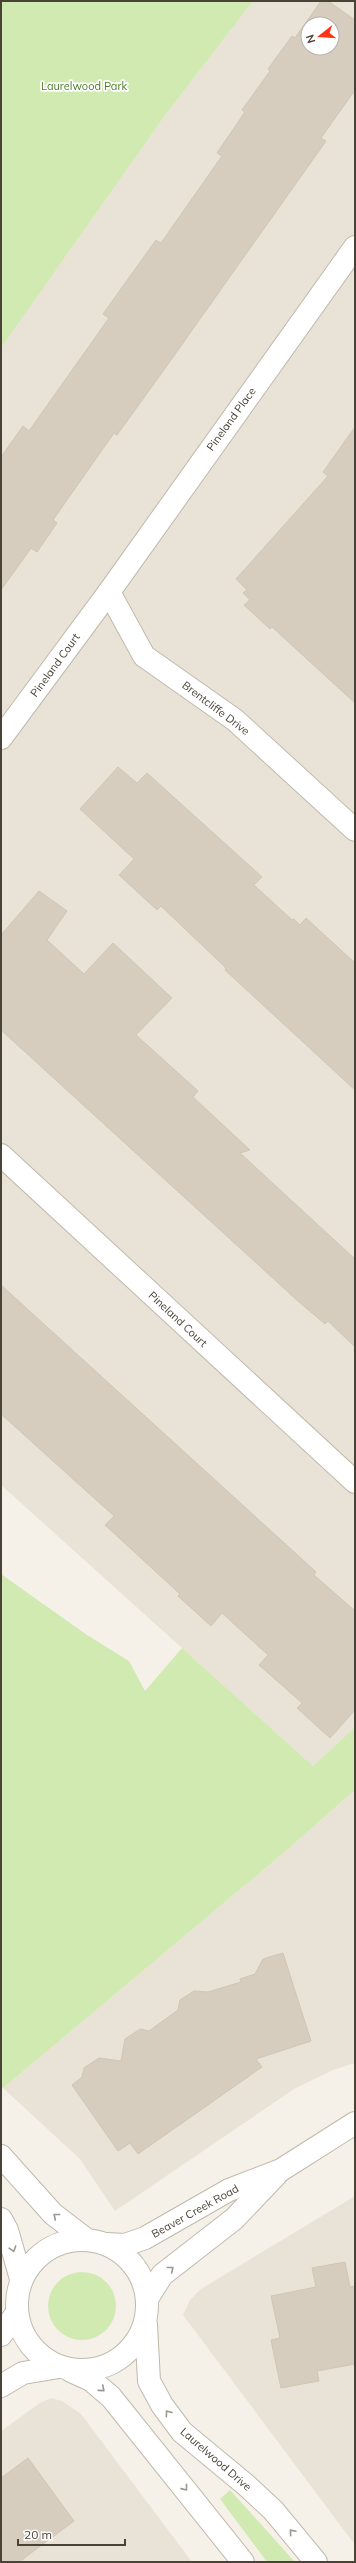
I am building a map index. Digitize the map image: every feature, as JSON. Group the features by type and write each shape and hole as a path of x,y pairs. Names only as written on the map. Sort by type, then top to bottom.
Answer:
{"street":[{"name":"Pineland Place","path":"109,592 116,579 355,247"},
{"name":"Pineland Court","path":"1,738 109,592"},
{"name":"Brentcliffe Drive","path":"109,592 144,656 235,720 355,830"},
{"name":"Pineland Court","path":"1,1155 355,1482"},
{"name":"Beaver Creek Road","path":"98,2242 125,2245 145,2238 229,2190 281,2170 355,2123"},
{"path":"1,2156 53,2214 98,2242 123,2254 135,2266 143,2282 147,2308 140,2337 127,2354 115,2361 89,2370 64,2368 23,2372 1,2386"},
{"name":"Beaver Creek Road","path":"147,2308 162,2275 234,2219 281,2170"},
{"path":"1,2220 7,2230 21,2279"},
{"path":"98,2242 67,2241 48,2248 32,2262 21,2279 17,2296 16,2314 21,2331 30,2346 43,2358 91,2380 111,2397 243,2562"},
{"name":"Laurelwood Drive","path":"147,2308 146,2352 149,2381 162,2405 182,2432 246,2485 273,2510 316,2562"},
{"path":"1,2336 16,2314"}],"shaded area":[{"path":"253,1 355,1 355,1727 313,1766 1,1485 1,348 166,114"},
{"path":"355,1790 355,2063 333,2070 294,2089 115,2211 80,2159 3,2088 280,1856"},
{"path":"355,2196 355,2545 183,2315 190,2300 201,2289"},
{"path":"51,2398 62,2401 81,2414 192,2562 1,2562 1,2431 40,2403"}],"green space":[{"name":"Laurelwood Park","path":"1,1 253,1 166,114 1,348"},
{"path":"1,1574 87,1635 129,1661 145,1691 182,1648 313,1766 355,1727 355,1790 280,1856 3,2088 1,2086"},
{"path":"75,2272 89,2272 101,2278 110,2287 116,2299 114,2319 106,2330 95,2338 89,2340 75,2340 69,2338 58,2330 50,2319 48,2313 48,2299 50,2293 58,2282 69,2274"},
{"path":"230,2490 295,2562 267,2562 220,2499"}],"building":[{"path":"321,1 328,1 355,20 355,90 321,138 326,141 117,435 114,433 53,520 57,523 37,552 31,548 1,590 1,457 23,426 29,431 109,318 103,314 156,240 161,243 222,156 217,153 245,112 242,110 270,71 268,69 292,36 295,38 300,31 300,56 340,56 340,16 310,16"},
{"path":"355,427 355,703 272,627 270,629 244,605 250,600 243,593 247,590 236,579 328,476 323,472"},
{"path":"118,767 137,783 147,773 262,877 254,885 292,920 294,919 300,925 306,918 355,963 355,1090 225,970 226,968 161,906 157,910 119,875 134,859 80,809"},
{"path":"39,891 67,911 47,940 84,974 113,943 172,998 136,1035 198,1091 193,1097 250,1150 240,1153 355,1259 355,1347 328,1321 325,1324 299,1302 1,1030 1,935"},
{"path":"1,1285 316,1572 314,1575 355,1611 355,1710 330,1738 297,1708 302,1703 259,1665 268,1655 222,1613 211,1626 178,1596 180,1594 105,1525 114,1516 1,1414"},
{"path":"283,1953 311,2041 256,2059 262,2067 138,2154 130,2143 118,2151 72,2085 82,2077 84,2068 99,2058 121,2061 125,2039 140,2029 149,2031 178,2010 180,2000 194,1991 208,1992 241,1982 240,1979 255,1974 263,1959"},
{"path":"345,2262 350,2287 355,2286 355,2364 317,2371 319,2381 281,2388 271,2340 280,2338 271,2296 316,2287 312,2268"},
{"path":"28,2458 74,2521 19,2562 1,2562 1,2478"}]}
